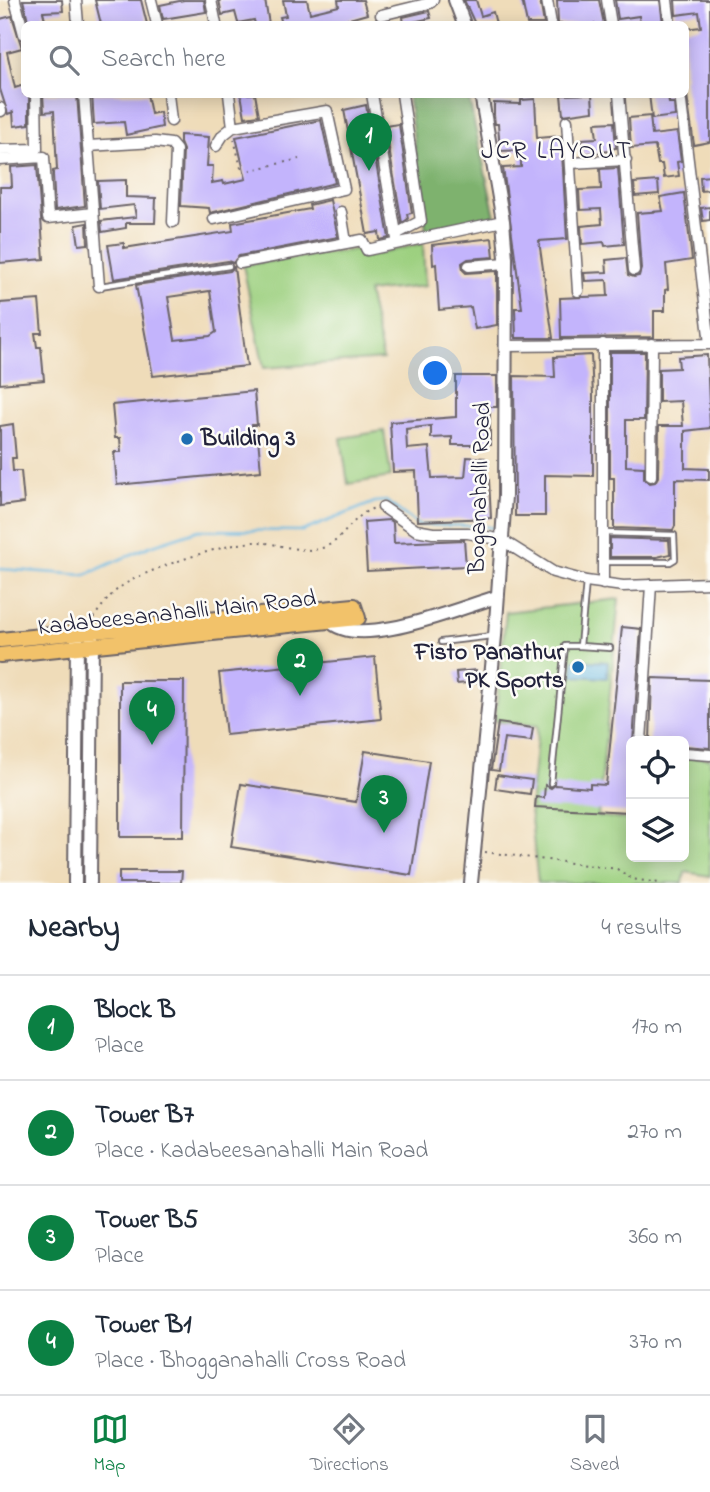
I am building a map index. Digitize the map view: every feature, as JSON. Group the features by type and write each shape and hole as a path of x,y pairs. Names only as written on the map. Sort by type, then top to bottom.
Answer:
{"main road":[{"name":"Kadabeesanahalli Main Road","path":"0,640 84,639 330,621 356,612 84,639 0,655"}],"street":[{"path":"15,0 21,23"},
{"path":"76,0 78,21"},
{"path":"151,0 156,21"},
{"path":"211,0 215,21"},
{"path":"381,15 433,0"},
{"path":"455,0 463,21"},
{"path":"547,0 550,21"},
{"path":"607,0 610,21"},
{"path":"667,0 670,21"},
{"path":"0,150 37,149 36,98"},
{"path":"84,98 99,286"},
{"path":"168,98 171,121"},
{"path":"230,98 236,127"},
{"path":"373,98 396,239"},
{"path":"396,239 421,221 403,98"},
{"name":"Boganahalli Road","path":"471,883 495,636 505,496 506,263 503,220 482,98"},
{"path":"620,98 635,270"},
{"path":"506,346 710,345 680,98"},
{"path":"214,219 344,189 327,111 236,127 223,135 216,146"},
{"path":"567,121 578,291"},
{"path":"88,146 155,142 171,144 176,150 173,222"},
{"path":"0,160 44,156 46,218 93,213"},
{"path":"570,163 626,160"},
{"path":"341,212 346,242"},
{"path":"240,262 363,240 367,250 396,239 503,220"},
{"path":"469,266 506,263"},
{"path":"603,344 603,580"},
{"path":"651,476 652,344"},
{"path":"383,507 416,530 468,533 502,540 553,572 586,581 651,585 710,583"},
{"path":"641,736 651,585"},
{"path":"330,621 338,629 383,631 497,597"},
{"path":"75,883 84,639"},
{"path":"84,639 90,883"},
{"path":"689,753 710,754"},
{"path":"75,860 91,861"}],"lane":[{"path":"99,286 229,266"},
{"path":"603,533 670,534 675,537 675,559 670,562 603,562"},
{"path":"580,646 586,581"},
{"path":"441,642 495,636"},
{"path":"551,783 565,646 610,648"}],"path":[{"path":"236,127 234,141 242,172 299,159"},
{"path":"84,639 114,592 131,580 181,560 246,543 259,542 310,549 325,547 361,514 383,507"},
{"path":"473,850 617,869 632,879 659,883"}],"green space":[{"path":"408,98 469,98 495,216 426,230"},
{"path":"423,243 425,286 368,292 383,359 264,368 243,265 359,249 362,258"},
{"path":"384,431 391,477 348,484 341,438"},
{"path":"619,599 598,816 626,819 626,862 689,862 689,757 710,758 710,876 685,872 683,883 538,883 530,809 538,726 495,721 506,612"}],"water":[{"path":"574,660 608,662 607,678 573,676"}],"building":[{"path":"23,0 62,0 63,11 43,12 45,20 28,21"},
{"path":"95,0 141,0 146,21 100,21"},
{"path":"184,0 204,0 206,12 163,19 160,5"},
{"path":"219,0 265,0 268,21 237,21 235,12 222,15"},
{"path":"283,0 307,0 310,13 339,6 338,0 363,0 367,14 342,21 281,21 280,17 286,16"},
{"path":"464,0 476,0 481,16 493,12 495,21 474,21"},
{"path":"522,0 540,0 544,21 526,21"},
{"path":"557,0 599,0 603,21 558,21"},
{"path":"615,0 660,0 663,21 640,21 639,16 618,19"},
{"path":"675,0 710,0 710,142 694,145 687,98 689,28 701,27 699,12 676,15"},
{"path":"429,11 431,18 404,21 403,17"},
{"path":"12,16 21,45 21,48 7,52 15,88 21,86 21,98 29,98 29,124 14,126 13,112 8,114 0,89 0,19"},
{"path":"43,98 77,98 85,206 55,210 53,171 57,170 54,111 44,112"},
{"path":"92,98 148,98 151,114 160,112 162,127 126,135 124,122 94,124"},
{"path":"242,98 256,98 259,115 245,117"},
{"path":"561,98 592,98 593,111 563,115"},
{"path":"649,98 668,98 669,103 674,103 675,116 652,119"},
{"path":"535,99 537,138 561,136 567,239 539,241 553,338 516,338 515,308 522,308 503,168 521,167 521,150 500,151 494,103 521,104 521,100"},
{"path":"366,105 389,238 380,240 379,232 367,234 344,110"},
{"path":"650,116 652,135 677,132 681,161 677,162 679,176 664,178 655,146 631,148 629,118"},
{"path":"321,120 335,183 210,213 209,208 181,206 183,150 180,135 209,137 207,166 213,166 212,183 223,181 224,184 246,179 236,137"},
{"path":"614,122 616,148 583,154 582,139 597,138 595,123"},
{"path":"399,124 412,213 407,214 408,219 402,223 385,126"},
{"path":"37,165 44,259 0,263 0,187 12,187 11,167"},
{"path":"618,168 624,244 582,244 581,226 602,224 601,209 580,210 579,190 601,189 600,169"},
{"path":"710,176 710,190 701,191 700,177"},
{"path":"126,180 126,197 156,198 155,223 126,223 126,228 102,232 101,221 136,217 134,205 100,209 98,181"},
{"path":"658,181 659,194 635,196 634,183"},
{"path":"684,193 692,260 666,264 668,289 665,290 665,311 654,311 654,337 561,338 560,298 608,296 607,280 585,281 584,273 607,272 606,260 626,258 628,275 639,276 641,269 637,213 663,211 660,197"},
{"path":"330,200 338,237 239,256 233,263 228,261 114,279 108,245 124,243 124,248 233,231 232,223 310,209 309,205"},
{"path":"710,207 710,220 703,221 701,208"},
{"path":"87,223 88,244 79,245 76,225"},
{"path":"492,238 494,257 468,259 462,263 466,273 497,271 497,325 475,329 471,307 439,310 432,245"},
{"path":"234,267 247,366 153,376 136,285 230,271","holes":["210,291 216,332 210,336 175,340 168,297"]},
{"path":"39,300 42,333 35,333 37,347 41,347 44,380 0,384 0,303"},
{"path":"610,352 645,352 644,420 626,420 626,466 644,467 644,479 650,483 655,482 658,477 659,426 683,426 681,401 659,402 659,369 679,368 678,357 707,355 710,428 685,431 685,468 709,469 709,480 675,479 673,530 614,528 614,478 610,478"},
{"path":"591,355 593,476 545,475 545,516 515,516 514,376 555,377 554,357"},
{"path":"456,376 497,376 497,407 490,407 490,445 452,445 452,437 431,438 431,426 406,429 407,449 429,447 432,478 465,477 467,457 485,458 484,481 489,480 491,518 418,521 416,471 393,472 390,422 456,417"},
{"name":"Building 3","path":"254,391 257,425 252,425 254,439 258,438 261,471 117,485 114,452 121,452 120,438 115,438 112,405"},
{"path":"13,424 16,458 12,458 13,471 21,471 24,503 0,506 0,426"},
{"path":"389,520 393,523 394,543 464,540 466,566 367,571 364,522"},
{"path":"610,538 669,540 670,554 657,557 610,557"},
{"path":"622,627 641,629 633,736 626,736 626,812 535,807 536,797 544,798 545,785 551,788 555,785 590,788 590,784 606,785"},
{"path":"375,657 381,719 226,735 219,673"},
{"path":"476,670 477,682 457,684 456,672"},
{"path":"652,678 710,680 710,748 689,746 689,736 650,736"},
{"path":"120,681 184,681 183,837 120,837"},
{"path":"498,723 533,728 531,741 504,738 499,771 491,770"},
{"path":"365,751 429,761 411,875 231,847 241,784 356,802"},
{"path":"497,775 532,780 530,794 495,789"},
{"path":"119,871 182,871 181,883 119,883"}],"waterway":[{"path":"0,569 85,575 150,546 199,530 303,531 375,502 386,501 418,525 493,528"}],"place":[{"name":"Block B","path":"369,171"},
{"name":"Building 3","path":"187,439"},
{"name":"Fisto Panathur PK Sports","path":"578,667"},
{"name":"Tower B7","path":"300,696"},
{"name":"Tower B1","path":"152,745"},
{"name":"Tower B5","path":"384,833"}],"district":[{"name":"JCR LAYOUT","path":"557,152"}]}
